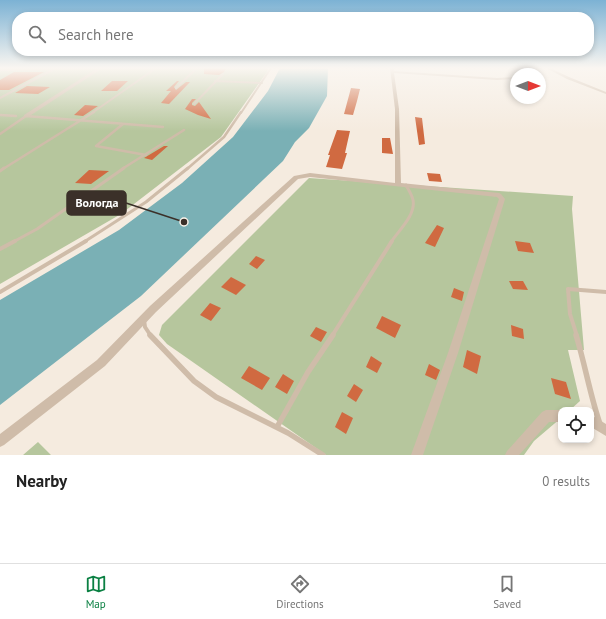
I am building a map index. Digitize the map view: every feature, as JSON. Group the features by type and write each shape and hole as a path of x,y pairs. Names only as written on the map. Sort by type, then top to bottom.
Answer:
{"street":[{"path":"26,116 67,89"},
{"path":"394,89 402,185"},
{"path":"596,89 606,93"},
{"path":"0,441 101,363 144,318 296,177 310,175 499,195 502,199 453,353 417,455"},
{"path":"511,455 546,416 558,416"}],"lane":[{"path":"0,98 16,89"},
{"path":"0,171 80,121 126,89"},
{"path":"194,104 207,89"},
{"path":"0,292 106,229 146,202 224,137 258,89"},
{"path":"0,115 16,116"},
{"path":"0,134 26,116 163,127"},
{"path":"123,124 96,146 146,154"},
{"path":"0,249 37,229 102,182 184,130"},
{"path":"277,427 308,372 411,214 413,199 402,185"},
{"path":"599,425 592,400 586,366 570,314 568,289 606,292"},
{"path":"144,318 145,327 153,338 194,381 216,398 277,427 323,455"}],"green space":[{"path":"0,89 255,89 221,137 121,214 0,284"},
{"path":"309,178 573,196 572,209 584,350 568,350 580,401 573,407 558,407 558,421 534,441 524,455 326,455 167,344 159,335 162,325"},
{"path":"38,442 51,455 23,455"}],"water":[{"path":"269,89 327,89 327,96 309,128 295,142 283,161 141,296 0,405 0,300 119,230 182,183 233,137"}],"building":[{"path":"21,89 46,89 38,94 15,93"},
{"path":"103,89 119,89 117,91 101,91"},
{"path":"168,89 183,89 169,104 161,103 171,91 166,91"},
{"path":"351,89 360,89 353,115 344,114"},
{"path":"192,99 196,99 192,105 195,106 199,102 211,119 185,109"},
{"path":"85,105 98,106 83,116 74,115"},
{"path":"415,117 422,118 425,144 419,145"},
{"path":"337,130 350,131 345,153 347,153 342,169 326,167 330,155 328,155"},
{"path":"382,138 390,138 393,154 382,153"},
{"path":"164,146 168,146 152,160 144,158"},
{"path":"89,170 109,171 91,184 75,183"},
{"path":"427,173 440,174 442,182 429,181"},
{"path":"437,225 444,228 435,247 425,243"},
{"path":"515,241 530,243 534,253 518,251"},
{"path":"256,256 265,260 257,269 249,264"},
{"path":"231,277 246,285 236,295 221,287"},
{"path":"509,281 523,281 528,290 513,289"},
{"path":"454,288 464,292 462,301 451,297"},
{"path":"210,303 221,308 211,321 200,315"},
{"path":"382,316 401,325 395,338 376,328"},
{"path":"511,325 523,329 524,339 512,336"},
{"path":"316,327 327,332 321,342 310,336"},
{"path":"467,350 481,356 477,374 463,367"},
{"path":"371,356 382,363 377,373 366,367"},
{"path":"429,364 440,370 436,380 425,375"},
{"path":"249,366 270,378 262,390 241,378"},
{"path":"283,374 294,381 287,394 275,387"},
{"path":"551,378 566,382 571,399 555,394"},
{"path":"354,384 363,390 356,402 347,396"},
{"path":"342,412 353,418 346,434 335,427"}],"place":[{"name":"Вологда","path":"184,222"}]}
